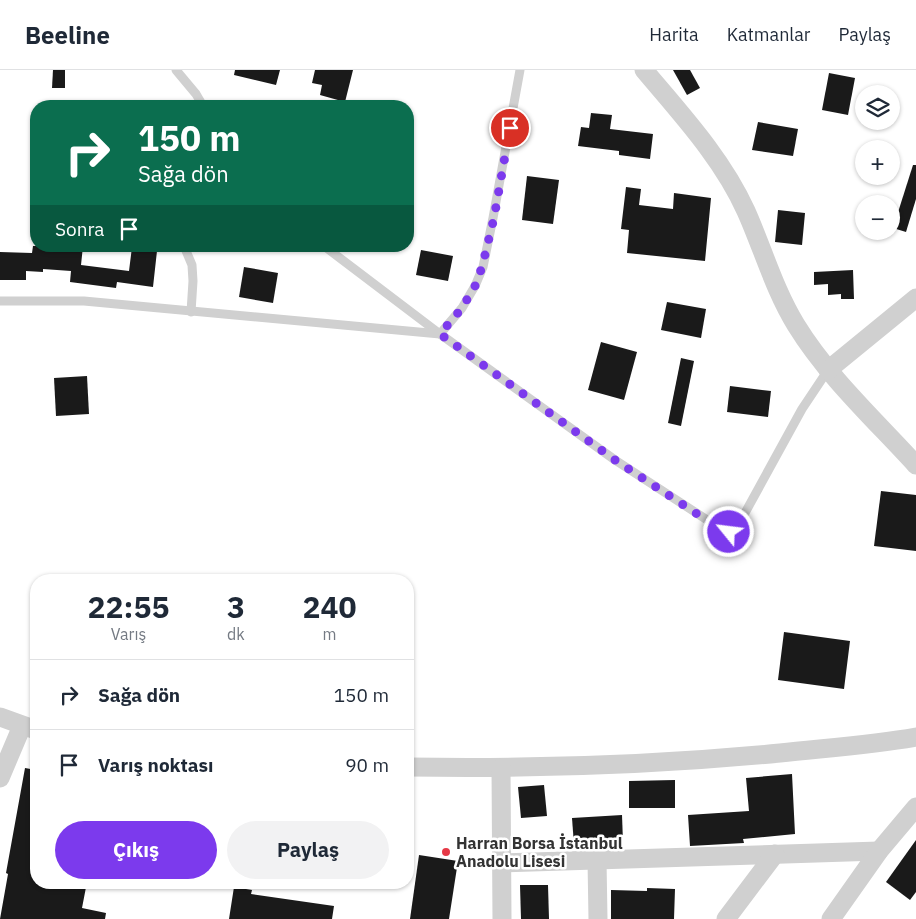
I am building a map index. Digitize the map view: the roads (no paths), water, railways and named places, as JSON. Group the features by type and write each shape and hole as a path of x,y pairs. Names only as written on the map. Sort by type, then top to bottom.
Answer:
{"street":[{"path":"644,70 687,121 729,180 746,210 781,298 797,326 828,370 916,465"},
{"path":"828,370 916,298"},
{"path":"0,717 29,728 0,778"},
{"path":"414,767 502,768 635,764 882,743 916,737"},
{"path":"502,768 502,919"},
{"path":"831,919 879,851 916,807"},
{"path":"502,863 879,851"},
{"path":"726,919 775,854"},
{"path":"597,860 598,919"}],"lane":[{"path":"176,70 200,100"},
{"path":"440,334 462,308 475,286 482,267 494,218 520,70"},
{"path":"187,252 192,265 191,312"},
{"path":"332,252 440,334 615,460 720,529 734,533 802,409 828,370"},
{"path":"0,301 84,301 440,334"}],"place":[{"name":"Harran Borsa İstanbul Anadolu Lisesi","path":"446,852"}]}
